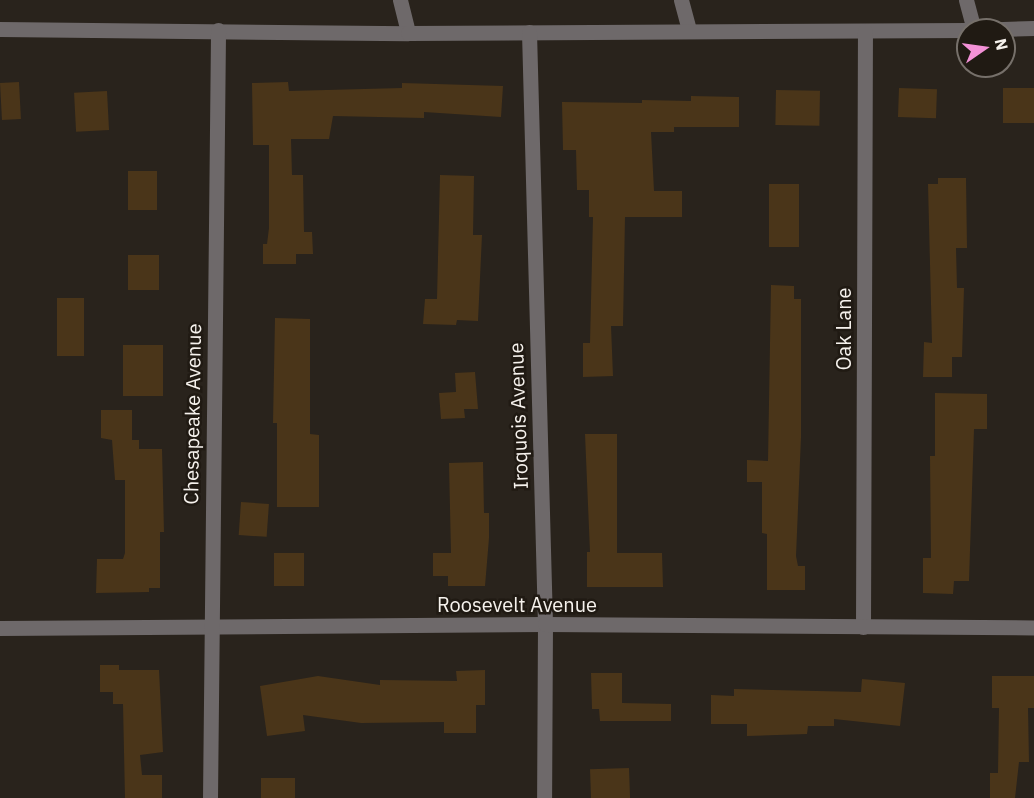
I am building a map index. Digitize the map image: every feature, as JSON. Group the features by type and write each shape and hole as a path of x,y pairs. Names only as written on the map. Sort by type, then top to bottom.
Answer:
{"street":[{"path":"400,0 408,33"},
{"path":"681,0 688,29"},
{"path":"966,0 971,18"},
{"path":"1016,29 1034,28"},
{"path":"0,29 408,33 688,29 865,32 956,30"},
{"name":"Chesapeake Avenue","path":"210,798 218,30"},
{"name":"Iroquois Avenue","path":"529,32 545,624 544,798"},
{"name":"Oak Lane","path":"863,627 865,32"},
{"name":"Roosevelt Avenue","path":"0,628 545,624 1034,627"}],"building":[{"path":"19,82 21,119 2,120 0,83"},
{"path":"288,82 289,91 402,88 402,83 503,86 501,117 424,112 424,118 333,116 329,139 291,139 292,175 303,175 304,232 312,232 313,254 296,254 296,264 263,264 263,244 267,244 269,228 269,145 253,145 252,83"},
{"path":"899,88 937,89 936,118 898,117"},
{"path":"1003,88 1034,88 1034,123 1003,123"},
{"path":"776,90 820,91 819,126 775,125"},
{"path":"107,91 109,130 76,132 74,93"},
{"path":"691,96 739,97 739,127 674,127 674,132 651,132 654,191 682,191 682,217 625,217 623,326 611,326 613,376 583,377 583,343 590,343 593,217 589,217 589,190 577,190 576,150 563,150 562,102 691,101"},
{"path":"128,171 157,171 157,210 128,210"},
{"path":"440,175 474,176 473,235 482,235 478,321 457,320 456,325 423,324 425,299 437,299"},
{"path":"938,178 966,178 967,248 956,248 957,288 964,288 962,357 952,357 952,377 923,377 924,342 932,343 928,184 938,184"},
{"path":"769,184 799,184 799,247 769,247"},
{"path":"128,255 159,255 159,290 128,290"},
{"path":"771,285 794,286 794,299 801,299 801,437 796,556 798,566 805,566 805,590 767,590 767,534 762,533 762,482 747,482 747,460 768,461"},
{"path":"57,298 84,298 84,356 57,356"},
{"path":"275,318 310,319 310,434 319,435 319,507 277,507 277,423 273,423"},
{"path":"123,345 163,345 163,396 123,396"},
{"path":"475,372 478,409 464,409 465,418 441,419 439,393 456,392 455,373"},
{"path":"935,393 987,394 987,429 974,429 969,581 954,581 953,594 923,593 923,558 931,558 930,456 935,456"},
{"path":"101,410 132,410 132,440 139,440 139,449 162,449 164,532 160,532 160,588 149,588 149,592 96,593 97,559 123,559 125,553 125,480 115,480 112,440 101,438"},
{"path":"585,434 617,434 617,553 662,553 663,587 587,587 587,552 590,552"},
{"path":"483,462 484,513 489,513 485,586 448,586 448,576 433,576 433,553 451,553 449,463"},
{"path":"241,502 269,504 267,537 239,535"},
{"path":"274,553 304,553 304,586 274,586"},
{"path":"100,665 119,665 119,670 159,670 163,752 140,755 142,775 162,775 162,798 125,798 123,704 113,704 113,692 100,692"},
{"path":"485,670 485,705 476,705 476,733 444,733 444,722 361,723 303,715 305,731 267,736 260,686 318,676 380,685 380,680 457,681 456,671"},
{"path":"591,673 622,673 622,703 671,704 671,721 600,721 599,709 592,709"},
{"path":"992,676 1034,676 1034,708 1028,708 1029,762 1019,762 1015,798 990,798 990,773 998,773 999,708 992,708"},
{"path":"862,679 905,683 900,726 834,719 834,726 808,726 807,734 747,736 747,724 711,724 711,695 734,696 734,689 861,692"},
{"path":"629,768 630,798 591,798 590,769"},
{"path":"261,778 295,778 295,798 261,798"}]}
